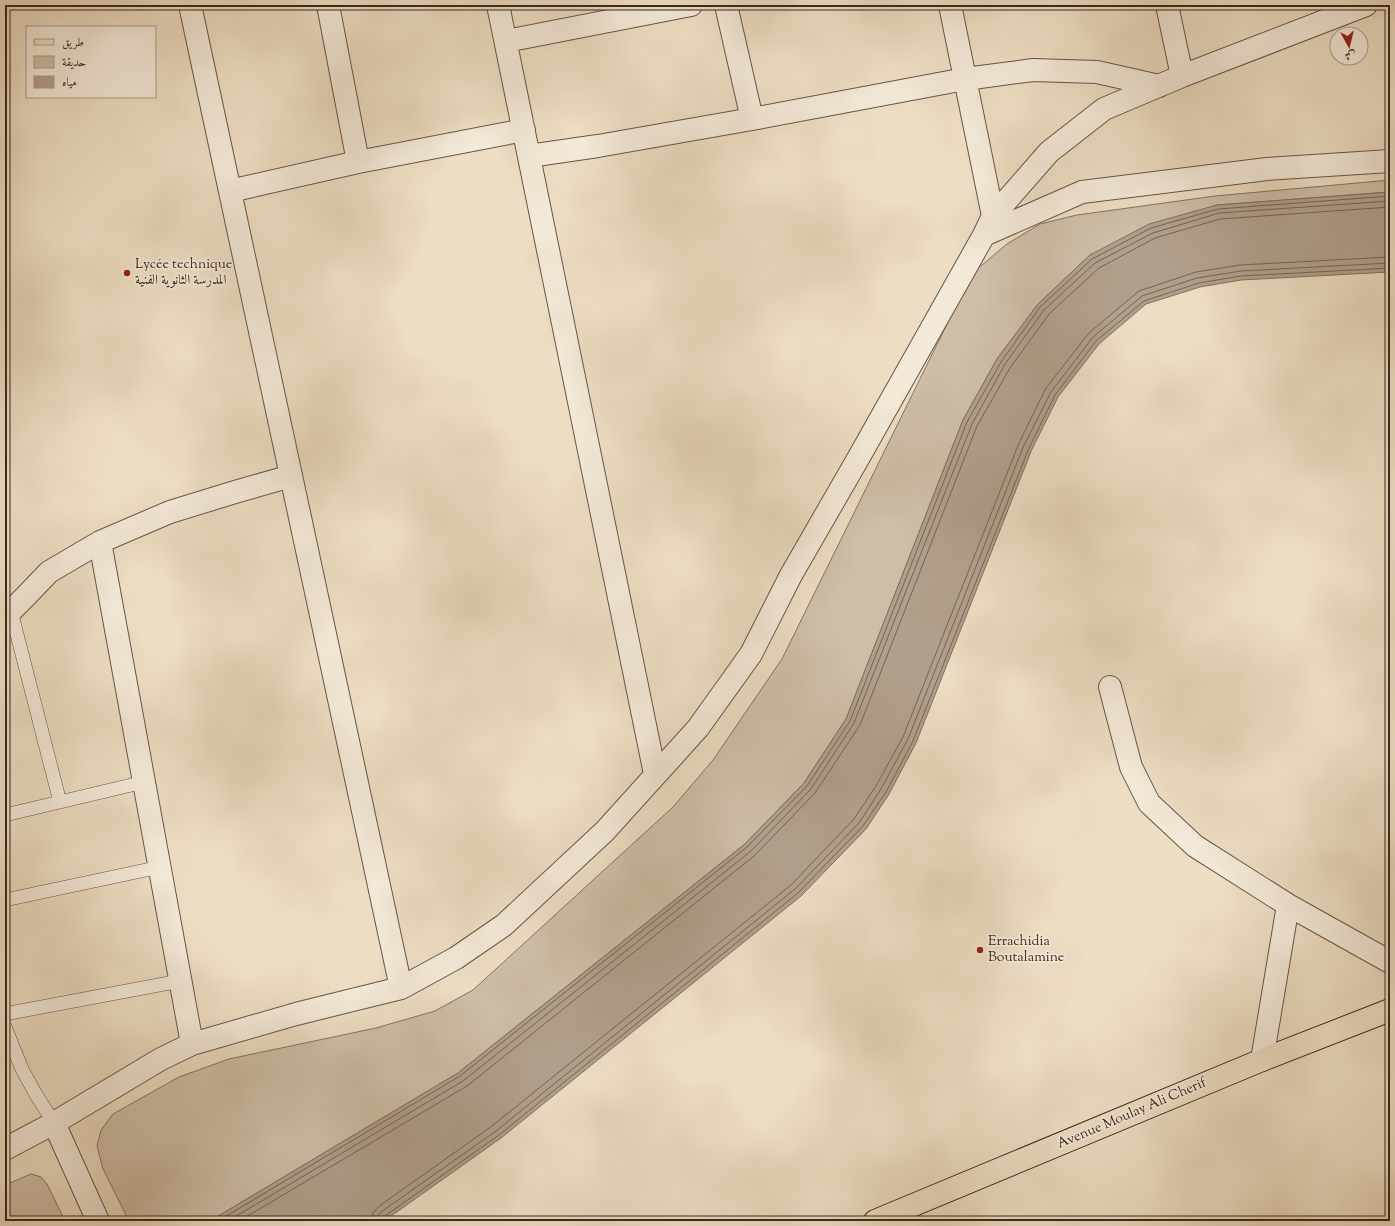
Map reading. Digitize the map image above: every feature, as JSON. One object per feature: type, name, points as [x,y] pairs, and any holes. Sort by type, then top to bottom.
[{"type":"main road","name":"Avenue Moulay Ali Cherif","points":[[875,1221],[1262,1060],[1390,1010]]},
{"type":"street","points":[[190,5],[401,988]]},
{"type":"street","points":[[328,5],[358,162]]},
{"type":"street","points":[[498,5],[655,774]]},
{"type":"street","points":[[506,41],[691,5]]},
{"type":"street","points":[[726,5],[752,119]]},
{"type":"street","points":[[950,5],[965,79],[988,225]]},
{"type":"street","points":[[1167,5],[1182,76]]},
{"type":"street","points":[[5,1149],[54,1123],[162,1059],[192,1044],[296,1014],[401,988],[456,958],[504,925],[605,831],[698,728],[750,654],[791,575],[859,457],[988,225],[1049,152],[1104,109],[1352,8]]},
{"type":"street","points":[[529,156],[752,119],[965,79],[1033,70],[1097,72],[1159,86]]},
{"type":"street","points":[[230,191],[358,162],[524,130]]},
{"type":"street","points":[[988,225],[1082,192],[1267,169],[1390,161]]},
{"type":"street","points":[[8,613],[49,572],[100,542],[170,512],[291,476]]},
{"type":"street","points":[[100,542],[192,1044]]},
{"type":"street","points":[[1110,687],[1131,767],[1149,803],[1195,846],[1288,905],[1390,962]]},
{"type":"street","points":[[1262,1060],[1288,905]]},
{"type":"street","points":[[54,1123],[98,1221]]},
{"type":"lane","points":[[8,613],[60,802]]},
{"type":"lane","points":[[5,815],[144,782]]},
{"type":"lane","points":[[5,900],[160,867]]},
{"type":"lane","points":[[5,1014],[180,981]]},
{"type":"lane","points":[[5,1027],[22,1069],[54,1123]]},
{"type":"green space","points":[[1390,180],[1390,192],[1217,205],[1090,255],[1038,304],[997,359],[963,420],[846,719],[804,783],[745,844],[458,1073],[210,1221],[129,1221],[103,1169],[97,1146],[101,1130],[113,1114],[179,1077],[229,1059],[376,1028],[435,1011],[473,990],[673,807],[713,760],[782,659],[950,318],[976,270],[1007,244],[1040,224],[1077,215],[1215,196]]},
{"type":"green space","points":[[31,1174],[41,1177],[47,1184],[65,1221],[5,1221],[5,1185]]},
{"type":"water","points":[[1390,192],[1390,272],[1241,280],[1200,287],[1146,304],[1099,344],[1058,397],[1032,449],[916,743],[889,794],[866,829],[801,896],[501,1138],[384,1221],[210,1221],[458,1073],[745,844],[804,783],[846,719],[963,420],[997,359],[1038,304],[1090,255],[1149,224],[1217,205]]},
{"type":"place","name":"Lycée technique المدرسة الثانوية الفنية","points":[[127,273]]},
{"type":"place","name":"Errachidia Boutalamine","points":[[980,950]]}]
